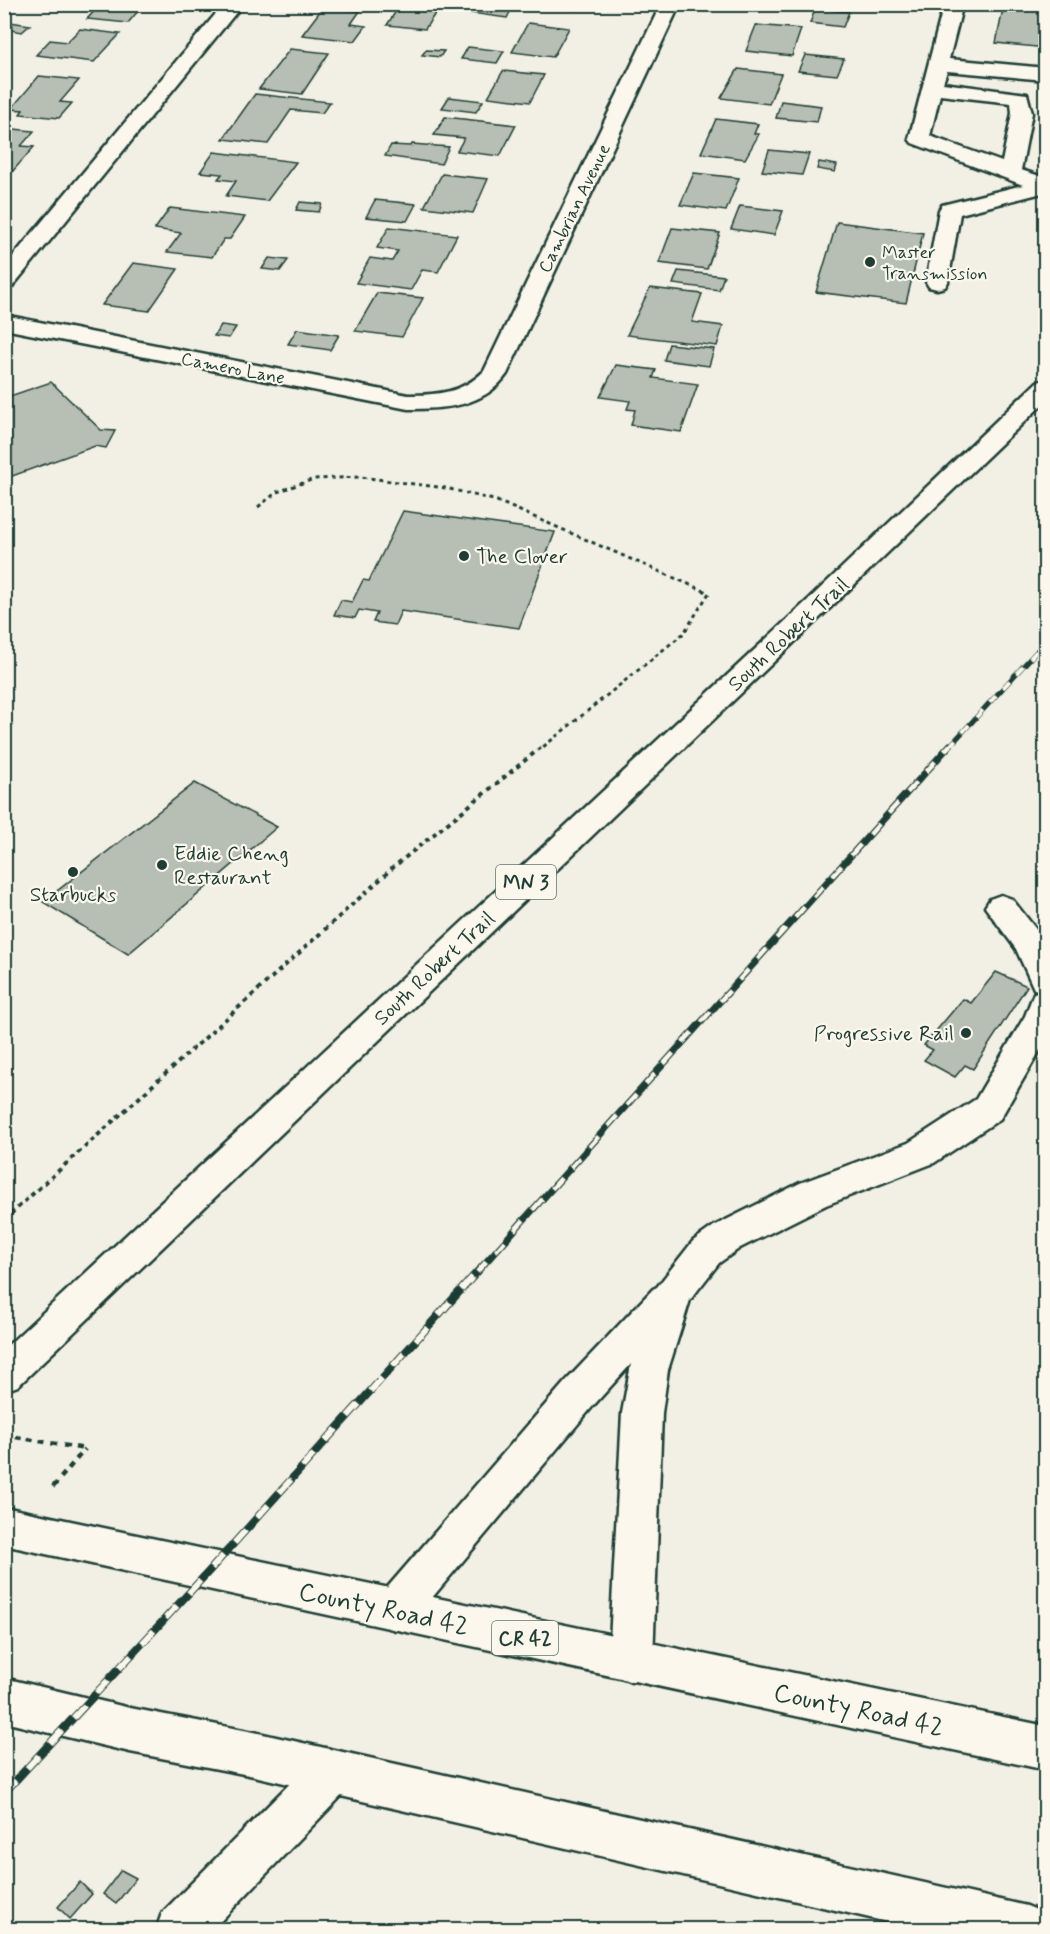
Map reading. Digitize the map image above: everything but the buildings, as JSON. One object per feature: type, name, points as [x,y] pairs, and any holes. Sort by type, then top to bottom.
[{"type":"main road","points":[[4,282],[234,4]]},
{"type":"main road","name":"Cambrian Avenue","points":[[462,398],[483,388],[495,374],[671,4]]},
{"type":"main road","points":[[954,4],[919,139],[1045,186]]},
{"type":"main road","points":[[938,64],[1046,74]]},
{"type":"main road","points":[[932,88],[1020,98],[1022,113],[1010,173]]},
{"type":"main road","points":[[937,282],[950,210],[1045,186]]},
{"type":"main road","name":"Camero Lane","points":[[4,322],[408,402],[435,402],[462,398]]},
{"type":"main road","name":"South Robert Trail","points":[[4,1374],[818,606],[1046,387]]},
{"type":"main road","points":[[1001,907],[1023,932],[1038,956],[1046,980]]},
{"type":"main road","points":[[395,1610],[579,1394],[673,1293],[706,1252],[727,1237],[813,1194],[921,1153],[988,1109],[1041,1018],[1046,1002]]},
{"type":"main road","points":[[631,1661],[642,1413],[649,1370],[673,1293]]},
{"type":"main road","name":"County Road 42","points":[[4,1526],[1046,1748]]},
{"type":"main road","points":[[4,1700],[130,1730],[254,1754],[1027,1929]]},
{"type":"main road","points":[[179,1929],[332,1773]]},
{"type":"path","points":[[4,1220],[396,865],[684,633],[709,593],[497,501],[447,488],[360,477],[314,479],[277,492],[258,507]]},
{"type":"path","points":[[4,1435],[85,1449]]},
{"type":"railway","points":[[949,747],[1046,641]]},
{"type":"railway","points":[[477,1272],[950,745]]},
{"type":"railway","points":[[4,1793],[210,1570],[478,1271]]},
{"type":"place","name":"Master Transmission","points":[[870,262]]},
{"type":"place","name":"The Clover","points":[[464,556]]},
{"type":"place","name":"Eddie Cheng Restaurant","points":[[162,865]]},
{"type":"place","name":"Starbucks","points":[[73,872]]},
{"type":"place","name":"Progressive Rail","points":[[966,1033]]}]
